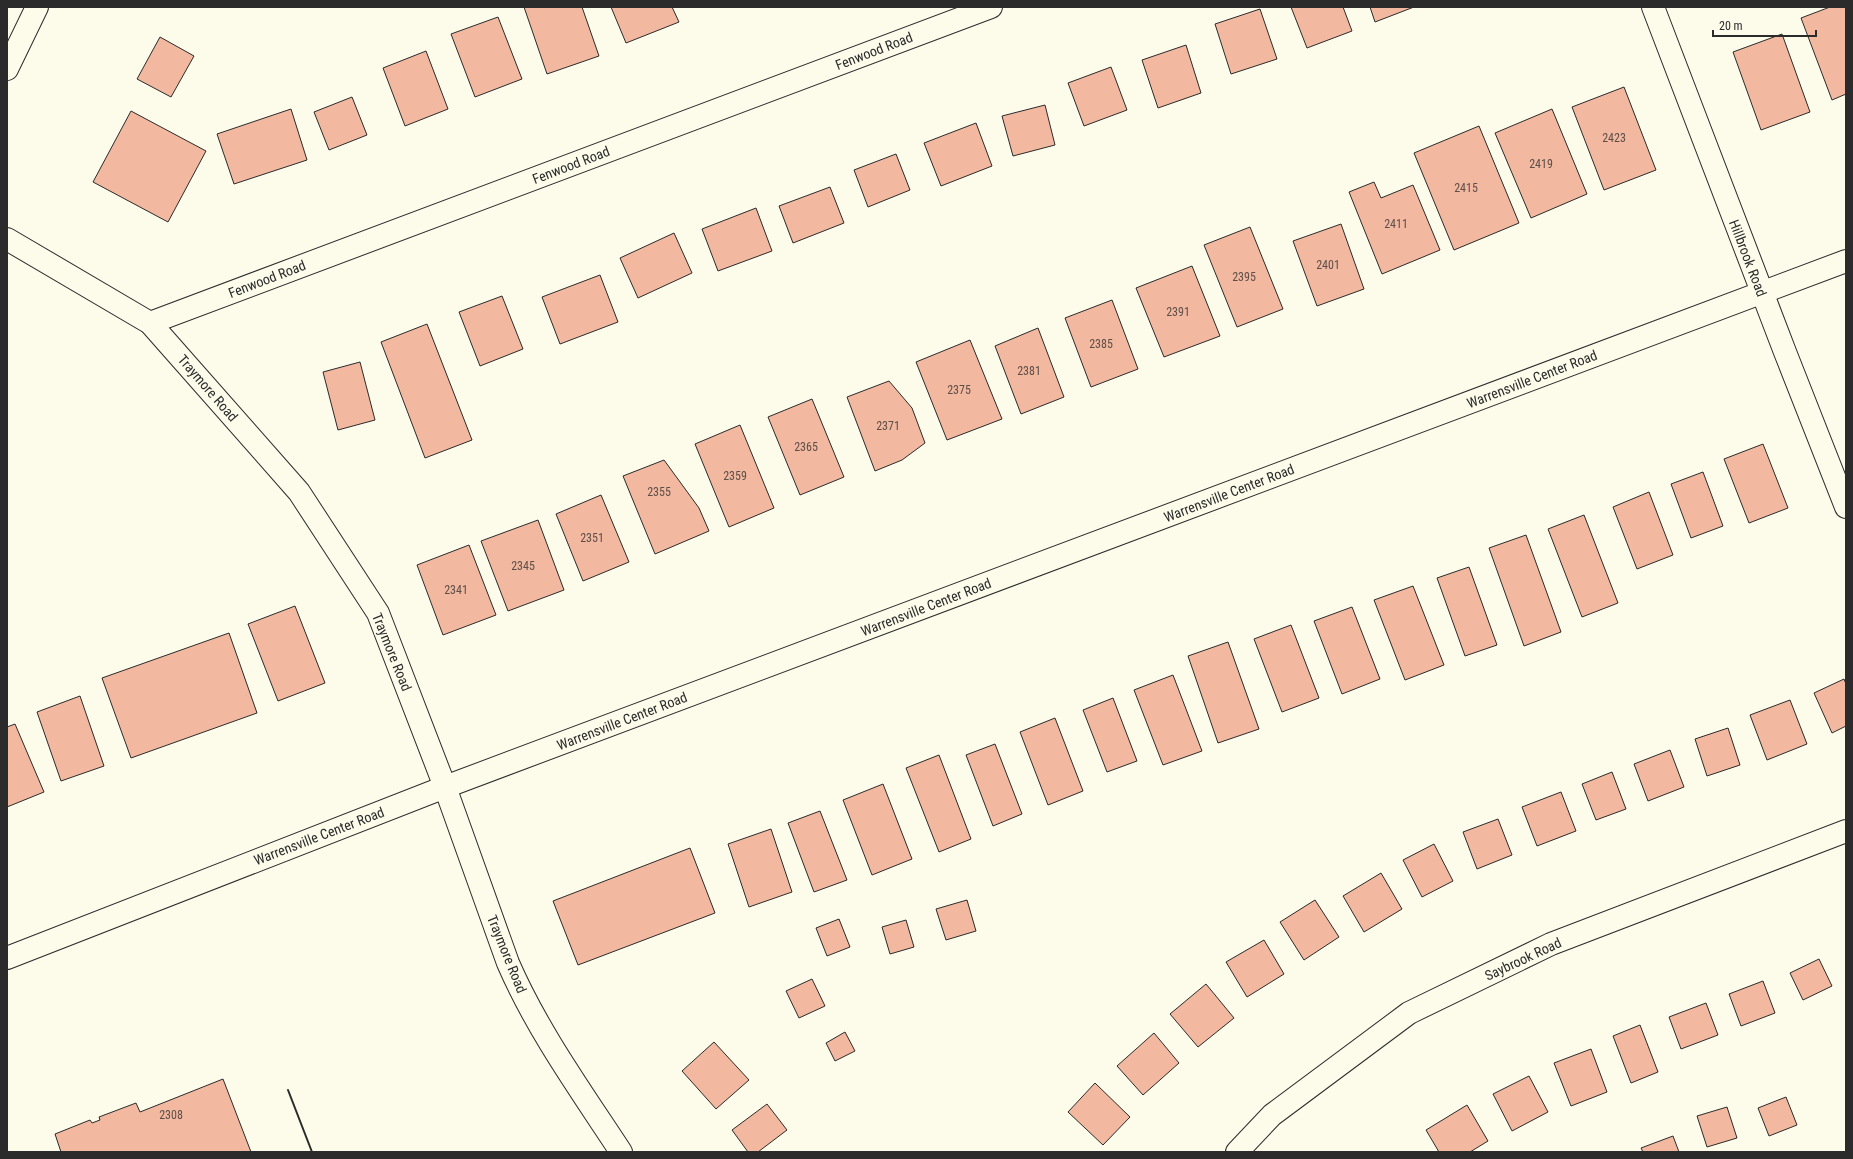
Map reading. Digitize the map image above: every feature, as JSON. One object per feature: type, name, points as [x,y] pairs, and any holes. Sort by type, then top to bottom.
[{"type":"street","points":[[7,69],[37,7]]},
{"type":"street","name":"Fenwood Road","points":[[150,323],[991,7]]},
{"type":"street","name":"Hillbrook Road","points":[[1654,7],[1762,293],[1846,507]]},
{"type":"street","name":"Traymore Road","points":[[7,239],[150,323],[299,492],[378,612],[445,787],[508,963],[520,990],[575,1082],[621,1152]]},
{"type":"street","name":"Warrensville Center Road","points":[[7,958],[445,787],[1846,261]]},
{"type":"street","name":"Saybrook Road","points":[[1238,1152],[1272,1115],[1409,1013],[1551,944],[1846,831]]},
{"type":"building","points":[[524,7],[582,7],[599,56],[547,74]]},
{"type":"building","points":[[611,7],[672,7],[679,22],[626,43]]},
{"type":"building","points":[[1291,7],[1343,7],[1352,31],[1307,48]]},
{"type":"building","points":[[1370,7],[1414,7],[1375,22]]},
{"type":"building","points":[[1830,7],[1846,7],[1846,94],[1832,100],[1801,18]]},
{"type":"building","points":[[1260,9],[1277,59],[1231,74],[1215,24]]},
{"type":"building","points":[[498,17],[522,79],[475,97],[451,34]]},
{"type":"building","points":[[1782,34],[1810,112],[1761,130],[1733,52]]},
{"type":"building","points":[[160,37],[194,56],[171,97],[137,79]]},
{"type":"building","points":[[1186,45],[1201,93],[1158,108],[1142,60]]},
{"type":"building","points":[[426,51],[448,109],[405,126],[383,68]]},
{"type":"building","points":[[1111,67],[1127,110],[1084,126],[1068,83]]},
{"type":"building","points":[[1624,87],[1656,170],[1604,190],[1572,107]]},
{"type":"building","points":[[352,97],[367,135],[329,150],[314,112]]},
{"type":"building","points":[[1045,105],[1055,145],[1013,156],[1002,116]]},
{"type":"building","points":[[291,109],[307,160],[234,184],[217,134]]},
{"type":"building","points":[[1552,109],[1587,194],[1531,218],[1495,133]]},
{"type":"building","points":[[131,111],[206,151],[168,222],[93,182]]},
{"type":"building","points":[[976,123],[992,166],[941,186],[924,143]]},
{"type":"building","points":[[1479,126],[1519,223],[1454,250],[1414,153]]},
{"type":"building","points":[[896,154],[910,190],[868,207],[854,170]]},
{"type":"building","points":[[1374,182],[1381,198],[1413,185],[1440,250],[1382,274],[1349,192]]},
{"type":"building","points":[[830,187],[844,223],[793,243],[779,206]]},
{"type":"building","points":[[756,208],[772,251],[718,271],[702,229]]},
{"type":"building","points":[[1341,224],[1364,289],[1317,306],[1293,241]]},
{"type":"building","points":[[1250,227],[1283,309],[1237,327],[1204,245]]},
{"type":"building","points":[[674,233],[692,273],[638,298],[620,258]]},
{"type":"building","points":[[1192,266],[1220,336],[1164,357],[1136,288]]},
{"type":"building","points":[[600,275],[618,322],[560,344],[542,297]]},
{"type":"building","points":[[502,296],[523,349],[480,366],[459,312]]},
{"type":"building","points":[[1112,300],[1138,369],[1091,387],[1065,318]]},
{"type":"building","points":[[427,324],[472,440],[425,458],[381,342]]},
{"type":"building","points":[[1038,328],[1064,397],[1021,414],[995,346]]},
{"type":"building","points":[[970,340],[1002,419],[947,440],[916,362]]},
{"type":"building","points":[[360,362],[375,420],[338,430],[323,372]]},
{"type":"building","points":[[889,381],[912,408],[925,443],[902,460],[875,471],[847,397]]},
{"type":"building","points":[[812,399],[844,477],[800,495],[768,417]]},
{"type":"building","points":[[740,425],[774,508],[729,527],[695,444]]},
{"type":"building","points":[[1763,444],[1788,508],[1749,523],[1724,459]]},
{"type":"building","points":[[664,460],[699,508],[709,531],[655,554],[623,476]]},
{"type":"building","points":[[1703,472],[1723,526],[1691,538],[1671,484]]},
{"type":"building","points":[[1649,492],[1673,555],[1637,569],[1613,507]]},
{"type":"building","points":[[601,495],[629,562],[583,581],[556,514]]},
{"type":"building","points":[[1584,515],[1618,603],[1582,617],[1548,529]]},
{"type":"building","points":[[538,520],[564,590],[508,611],[481,541]]},
{"type":"building","points":[[1526,535],[1561,632],[1524,646],[1489,548]]},
{"type":"building","points":[[469,545],[496,615],[443,635],[417,565]]},
{"type":"building","points":[[1469,567],[1497,645],[1465,656],[1437,578]]},
{"type":"building","points":[[1413,586],[1444,665],[1405,680],[1374,600]]},
{"type":"building","points":[[295,606],[325,683],[278,701],[248,624]]},
{"type":"building","points":[[1352,607],[1380,679],[1342,694],[1314,621]]},
{"type":"building","points":[[1291,625],[1319,698],[1282,712],[1254,639]]},
{"type":"building","points":[[229,633],[257,713],[131,758],[102,678]]},
{"type":"building","points":[[1228,642],[1259,729],[1218,743],[1188,656]]},
{"type":"building","points":[[1173,675],[1202,751],[1163,765],[1134,690]]},
{"type":"building","points":[[1844,679],[1846,684],[1846,726],[1832,733],[1814,693]]},
{"type":"building","points":[[80,696],[104,766],[61,781],[37,712]]},
{"type":"building","points":[[1113,698],[1137,761],[1107,772],[1083,710]]},
{"type":"building","points":[[1790,700],[1807,744],[1767,760],[1750,715]]},
{"type":"building","points":[[1055,718],[1083,791],[1048,805],[1020,732]]},
{"type":"building","points":[[15,724],[44,792],[7,807],[7,727]]},
{"type":"building","points":[[1728,728],[1740,765],[1707,776],[1695,739]]},
{"type":"building","points":[[995,744],[1022,814],[993,826],[966,755]]},
{"type":"building","points":[[1670,750],[1684,787],[1648,801],[1634,764]]},
{"type":"building","points":[[939,755],[971,839],[939,852],[906,768]]},
{"type":"building","points":[[1612,772],[1626,809],[1596,820],[1582,784]]},
{"type":"building","points":[[883,784],[912,859],[872,875],[843,800]]},
{"type":"building","points":[[1561,792],[1576,831],[1537,846],[1522,807]]},
{"type":"building","points":[[820,811],[847,880],[814,892],[788,823]]},
{"type":"building","points":[[1498,819],[1512,855],[1477,869],[1463,832]]},
{"type":"building","points":[[771,829],[792,892],[749,907],[728,844]]},
{"type":"building","points":[[1434,844],[1453,881],[1422,897],[1403,860]]},
{"type":"building","points":[[690,848],[715,913],[578,965],[553,901]]},
{"type":"building","points":[[1381,873],[1402,909],[1364,932],[1343,896]]},
{"type":"building","points":[[967,900],[976,931],[946,940],[936,909]]},
{"type":"building","points":[[1315,900],[1339,937],[1304,960],[1280,922]]},
{"type":"building","points":[[839,919],[850,947],[827,956],[816,928]]},
{"type":"building","points":[[906,920],[914,947],[890,954],[882,927]]},
{"type":"building","points":[[1264,940],[1284,974],[1247,997],[1226,962]]},
{"type":"building","points":[[1819,959],[1832,986],[1803,1000],[1790,973]]},
{"type":"building","points":[[812,979],[825,1006],[799,1018],[786,991]]},
{"type":"building","points":[[1763,981],[1775,1013],[1741,1026],[1729,994]]},
{"type":"building","points":[[1206,984],[1234,1018],[1198,1047],[1170,1014]]},
{"type":"building","points":[[1706,1003],[1718,1035],[1681,1049],[1669,1017]]},
{"type":"building","points":[[1640,1025],[1658,1072],[1631,1083],[1613,1036]]},
{"type":"building","points":[[845,1032],[855,1051],[835,1061],[826,1043]]},
{"type":"building","points":[[1154,1033],[1179,1063],[1143,1095],[1117,1066]]},
{"type":"building","points":[[714,1042],[749,1080],[716,1109],[682,1071]]},
{"type":"building","points":[[1591,1049],[1607,1092],[1571,1106],[1554,1063]]},
{"type":"building","points":[[1529,1076],[1548,1112],[1512,1131],[1493,1094]]},
{"type":"building","points":[[223,1079],[251,1152],[61,1152],[55,1134],[90,1120],[92,1123],[100,1120],[99,1117],[136,1103],[140,1112]]},
{"type":"building","points":[[1095,1083],[1130,1117],[1103,1145],[1068,1112]]},
{"type":"building","points":[[1786,1097],[1797,1125],[1769,1136],[1758,1108]]},
{"type":"building","points":[[767,1104],[787,1130],[758,1152],[748,1152],[732,1130]]},
{"type":"building","points":[[1467,1105],[1488,1141],[1470,1152],[1439,1152],[1426,1130]]},
{"type":"building","points":[[1727,1107],[1737,1138],[1707,1147],[1697,1116]]},
{"type":"building","points":[[1673,1136],[1679,1152],[1643,1152],[1641,1148]]},
{"type":"wall","points":[[288,1090],[312,1152]]}]
